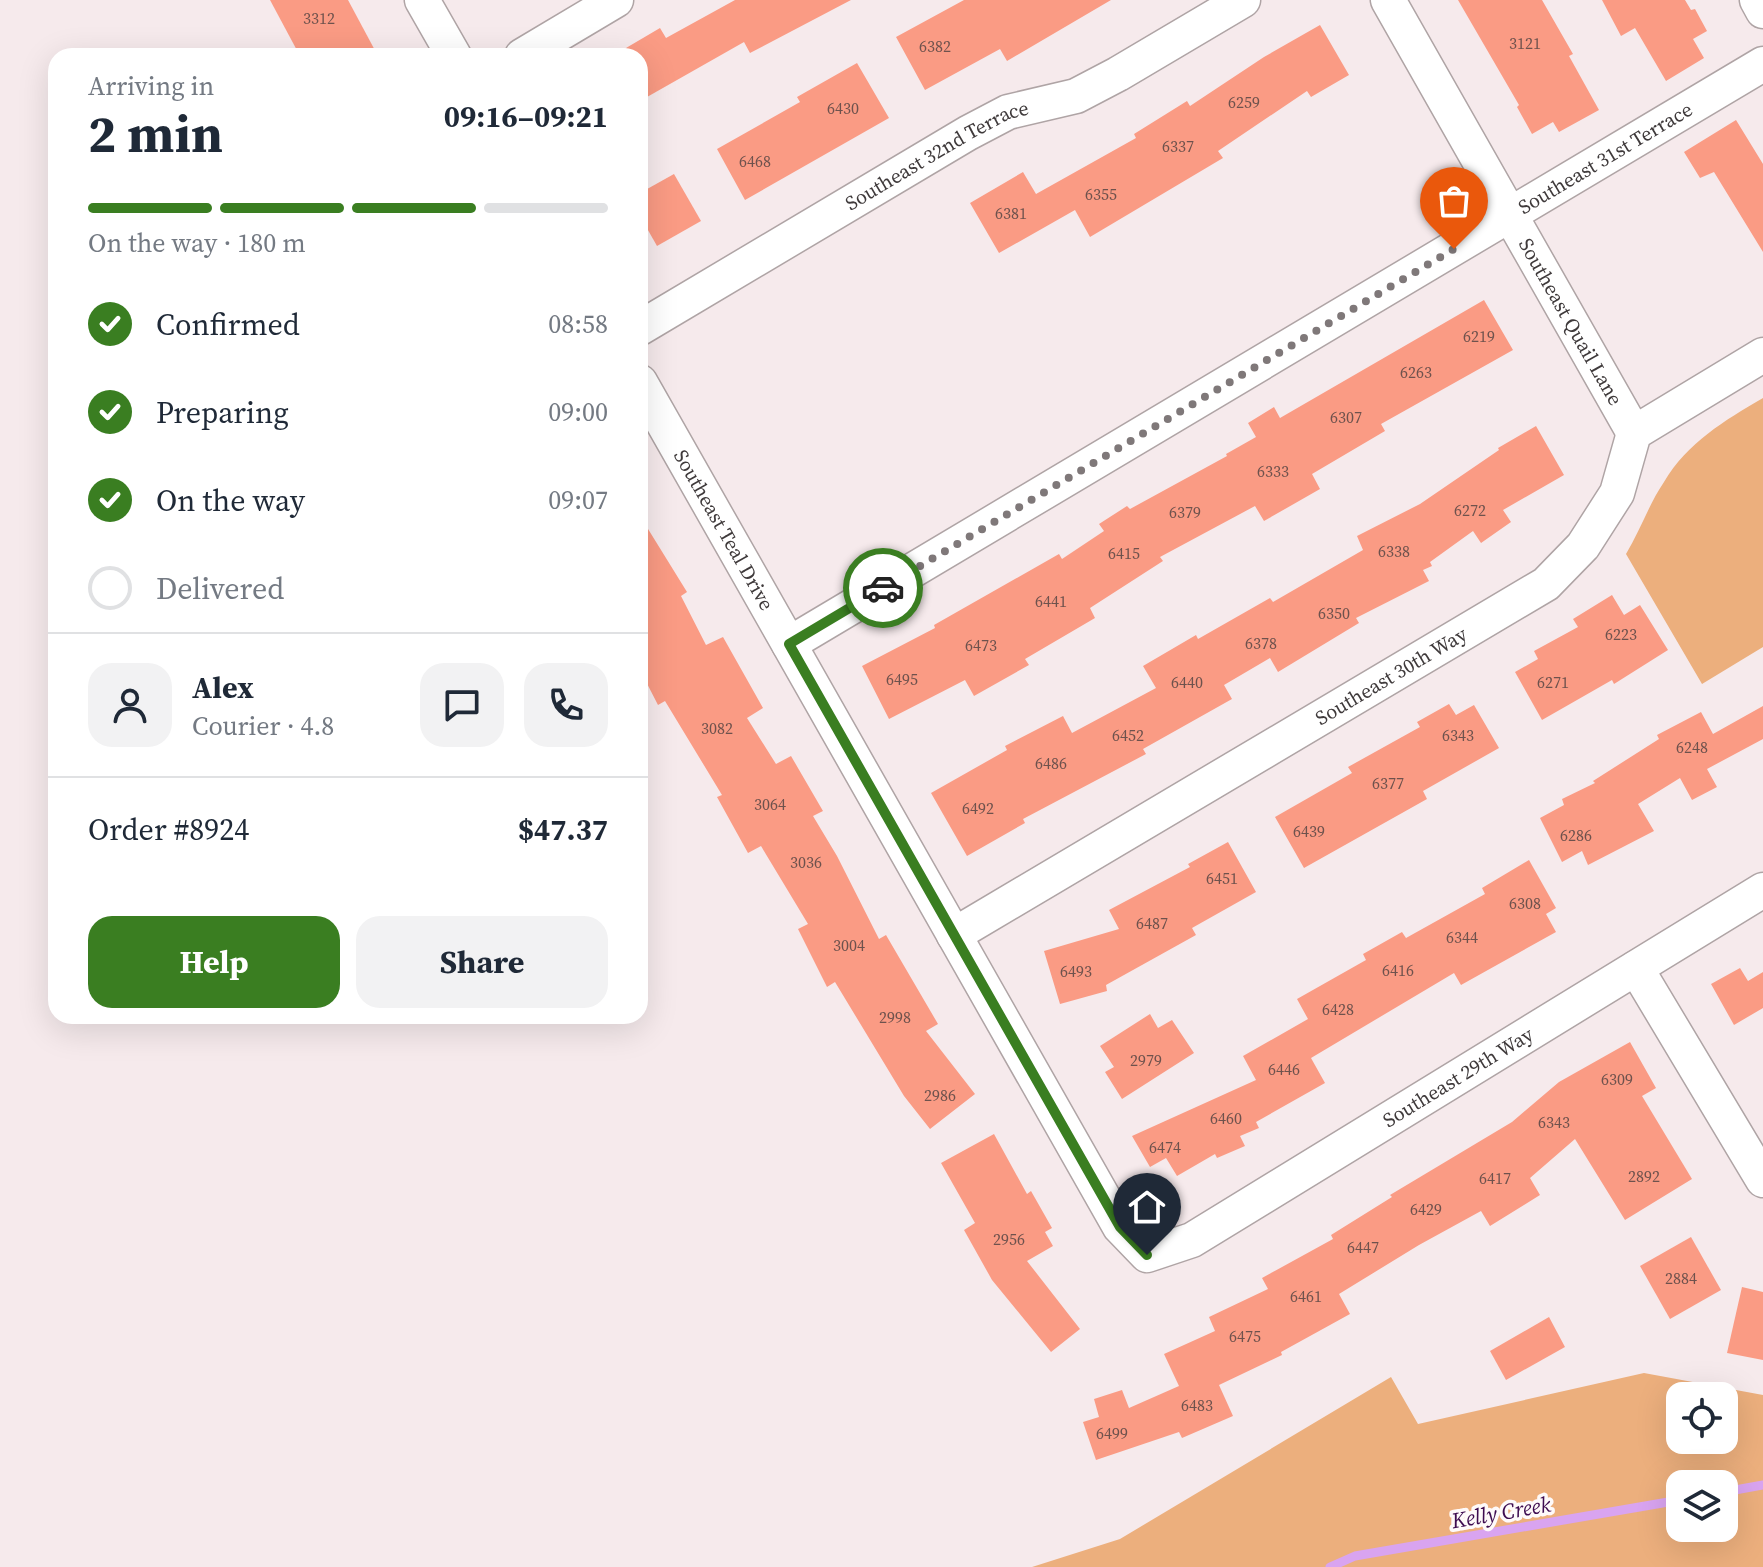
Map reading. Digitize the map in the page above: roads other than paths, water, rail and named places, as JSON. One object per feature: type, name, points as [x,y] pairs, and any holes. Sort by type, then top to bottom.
[{"type":"street","points":[[422,0],[449,48]]},
{"type":"street","points":[[535,48],[616,0]]},
{"type":"street","name":"Southeast 32nd Terrace","points":[[648,323],[968,133],[1008,112],[1076,96],[1243,0]]},
{"type":"street","name":"Southeast Quail Lane","points":[[1388,0],[1634,433]]},
{"type":"street","points":[[1757,0],[1763,11]]},
{"type":"street","name":"Southeast 31st Terrace","points":[[789,644],[1763,64]]},
{"type":"street","points":[[1634,433],[1763,355]]},
{"type":"street","name":"Southeast Teal Drive","points":[[648,396],[1120,1227],[1147,1255]]},
{"type":"street","name":"Southeast 30th Way","points":[[954,935],[1546,584],[1583,546],[1617,493],[1634,433]]},
{"type":"street","name":"Southeast 29th Way","points":[[1147,1255],[1192,1240],[1763,890]]},
{"type":"street","points":[[1636,968],[1763,1180]]},
{"type":"waterway","name":"Kelly Creek","points":[[1738,1489],[1763,1485]]},
{"type":"waterway","name":"Kelly Creek","points":[[1330,1567],[1355,1556],[1666,1502]]}]
